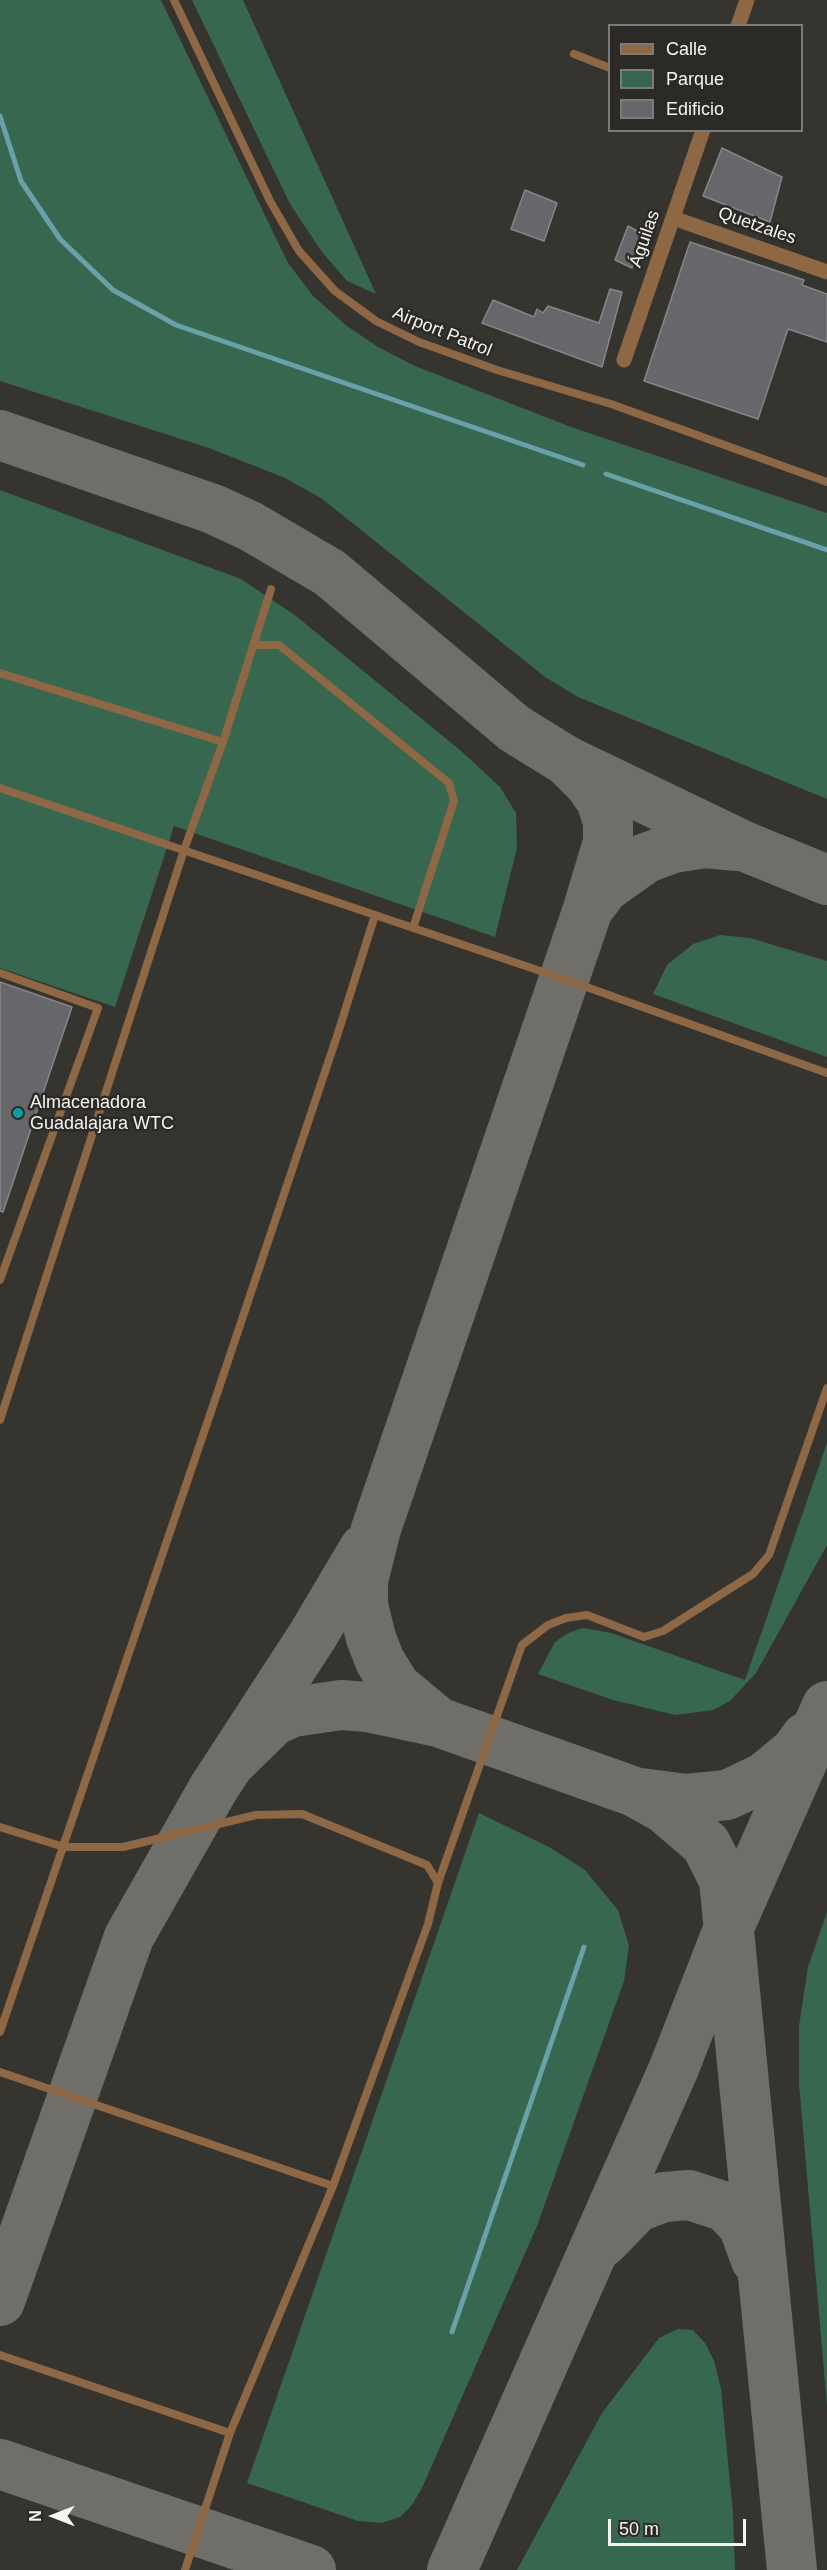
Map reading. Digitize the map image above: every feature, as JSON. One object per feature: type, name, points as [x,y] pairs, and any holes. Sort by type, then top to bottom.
[{"type":"street","points":[[739,24],[747,0]]},
{"type":"street","name":"Águilas","points":[[624,360],[702,132]]},
{"type":"street","name":"Quetzales","points":[[673,218],[827,272]]},
{"type":"lane","name":"Airport Patrol","points":[[174,0],[270,201],[299,251],[335,291],[351,303],[376,321],[419,342],[497,370],[611,405],[827,482]]},
{"type":"lane","points":[[574,54],[608,68]]},
{"type":"lane","points":[[0,1420],[184,850],[223,742],[271,589]]},
{"type":"lane","points":[[254,645],[279,645],[449,783],[454,801],[413,928]]},
{"type":"lane","points":[[0,674],[223,742]]},
{"type":"lane","points":[[0,788],[413,928],[827,1073]]},
{"type":"lane","points":[[0,2032],[338,1033],[375,915]]},
{"type":"lane","points":[[0,973],[98,1008],[0,1280]]},
{"type":"lane","points":[[185,2570],[230,2433],[333,2187],[428,1924],[438,1883],[522,1645],[548,1625],[566,1618],[587,1615],[644,1637],[663,1631],[753,1574],[769,1555],[827,1388]]},
{"type":"lane","points":[[0,1827],[64,1847],[123,1847],[256,1815],[302,1814],[427,1865],[438,1883]]},
{"type":"lane","points":[[0,2072],[333,2187]]},
{"type":"lane","points":[[0,2355],[230,2433]]},
{"type":"green space","points":[[0,0],[161,0],[288,263],[313,296],[347,326],[378,347],[415,366],[571,427],[827,513],[827,799],[578,697],[545,677],[321,498],[285,478],[209,448],[0,381]]},
{"type":"green space","points":[[192,0],[243,0],[376,294],[347,281],[322,252],[290,204]]},
{"type":"green space","points":[[0,490],[241,579],[296,616],[460,750],[500,787],[516,813],[517,848],[495,937],[174,826],[115,1007],[0,968]]},
{"type":"green space","points":[[720,935],[750,938],[827,961],[827,1057],[653,994],[667,965],[693,944]]},
{"type":"green space","points":[[827,1443],[827,1545],[756,1673],[730,1701],[713,1710],[675,1715],[613,1700],[538,1674],[555,1642],[568,1633],[583,1628],[611,1633],[745,1680]]},
{"type":"green space","points":[[479,1813],[549,1847],[585,1870],[618,1910],[629,1946],[624,1981],[537,2226],[422,2488],[412,2505],[400,2517],[382,2523],[358,2521],[247,2483]]},
{"type":"green space","points":[[827,1912],[827,2406],[799,2084],[799,2026],[808,1967]]},
{"type":"green space","points":[[678,2329],[693,2330],[705,2343],[714,2361],[721,2389],[733,2514],[735,2570],[517,2570],[602,2413],[659,2338]]},
{"type":"building","points":[[722,148],[782,177],[770,222],[703,196]]},
{"type":"building","points":[[525,190],[557,203],[544,241],[511,229]]},
{"type":"building","points":[[628,226],[643,234],[632,268],[615,260]]},
{"type":"building","points":[[690,242],[804,280],[802,285],[827,294],[827,342],[788,329],[758,419],[644,381]]},
{"type":"building","points":[[610,289],[622,292],[602,367],[482,323],[493,300],[534,317],[537,309],[543,313],[548,306],[599,323]]},
{"type":"building","name":"Almacenadora Guadalajara WTC","points":[[0,982],[72,1007],[3,1212],[0,1211]]},
{"type":"waterway","points":[[0,116],[21,181],[60,239],[113,290],[176,325],[583,465]]},
{"type":"waterway","points":[[606,474],[827,550]]},
{"type":"waterway","points":[[452,2332],[584,1947]]},
{"type":"taxiway","points":[[0,435],[213,509],[250,526],[330,573],[515,729],[567,761],[746,847],[827,880]]},
{"type":"taxiway","points":[[569,763],[589,783],[601,800],[608,822],[608,842],[588,909],[604,888],[646,858],[673,848],[705,843],[737,846]]},
{"type":"taxiway","points":[[438,1722],[396,1687],[380,1661],[371,1638],[363,1605],[363,1581],[376,1529],[588,909]]},
{"type":"taxiway","points":[[0,2301],[129,1937],[213,1789],[313,1635],[364,1549]]},
{"type":"taxiway","points":[[231,1762],[273,1721],[293,1712],[341,1705],[368,1707],[438,1722],[635,1792],[664,1808],[706,1844],[724,1880],[792,2570]]},
{"type":"taxiway","points":[[452,2570],[674,2068],[729,1927],[827,1706]]},
{"type":"taxiway","points":[[641,1793],[686,1799],[727,1795],[765,1777],[795,1752],[806,1737]]},
{"type":"taxiway","points":[[603,2242],[637,2207],[664,2197],[689,2195],[726,2207],[743,2225],[756,2260]]},
{"type":"taxiway","points":[[0,2464],[311,2570]]},
{"type":"place","name":"Almacenadora Guadalajara WTC","points":[[18,1113]]}]
